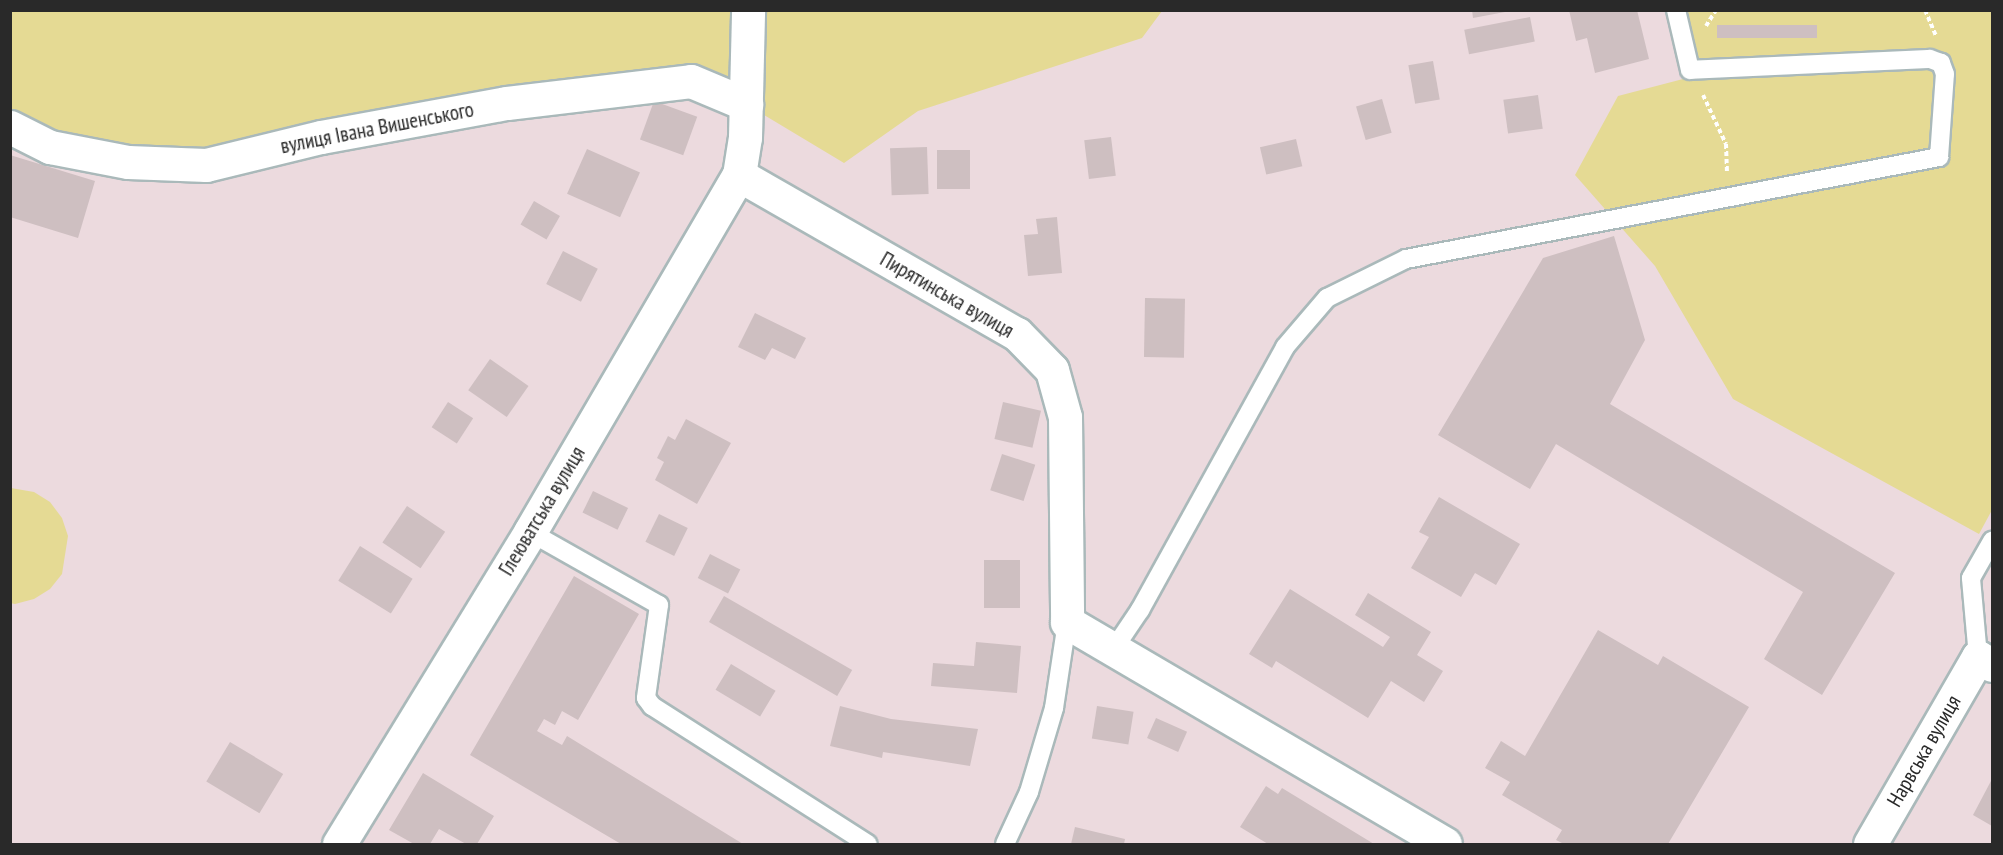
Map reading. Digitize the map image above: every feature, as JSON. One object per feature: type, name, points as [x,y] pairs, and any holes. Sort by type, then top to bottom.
[{"type":"street","points":[[739,175],[746,104],[748,10]]},
{"type":"street","name":"вулиця Івана Вишенського","points":[[10,127],[50,147],[128,162],[206,165],[321,137],[507,103],[692,81],[746,104]]},
{"type":"street","name":"Глеюватська вулиця","points":[[339,844],[530,532],[739,175]]},
{"type":"street","name":"Пирятинська вулиця","points":[[739,175],[1017,334],[1052,370],[1065,417],[1067,622]]},
{"type":"street","points":[[1067,622],[1115,647],[1444,844]]},
{"type":"street","name":"Нарвська вулиця","points":[[1870,844],[1985,661]]},
{"type":"lane","points":[[1115,647],[1140,610],[1285,347],[1327,298],[1407,259],[1939,157],[1945,74],[1941,63],[1930,59],[1690,70],[1676,10]]},
{"type":"lane","points":[[530,532],[659,605],[646,698],[652,705],[868,844]]},
{"type":"lane","points":[[1985,661],[1971,578],[1992,541]]},
{"type":"lane","points":[[1005,844],[1029,792],[1054,708],[1067,622]]},
{"type":"path","points":[[1697,70],[1703,96],[1726,144],[1728,166],[1723,199]]},
{"type":"shaded area","points":[[10,11],[1162,11],[1142,38],[918,111],[844,163],[746,104],[691,81],[206,165],[11,127]]},
{"type":"shaded area","points":[[1665,11],[1992,11],[1992,510],[1979,534],[1733,399],[1655,266],[1575,175],[1618,96],[1683,79]]},
{"type":"shaded area","points":[[11,488],[34,492],[50,502],[62,518],[68,536],[62,574],[50,589],[34,599],[15,604],[10,603]]},
{"type":"building","points":[[1472,10],[1505,10],[1505,12],[1473,18]]},
{"type":"building","points":[[1569,10],[1637,10],[1649,59],[1595,73],[1587,38],[1576,41]]},
{"type":"building","points":[[1530,17],[1535,42],[1469,54],[1464,30]]},
{"type":"building","points":[[1717,25],[1817,25],[1817,38],[1717,38]]},
{"type":"building","points":[[1433,61],[1440,99],[1415,104],[1408,65]]},
{"type":"building","points":[[1538,95],[1543,129],[1508,134],[1503,100]]},
{"type":"building","points":[[1382,99],[1392,133],[1366,140],[1356,106]]},
{"type":"building","points":[[654,101],[697,117],[683,155],[640,140]]},
{"type":"building","points":[[1111,137],[1116,176],[1089,179],[1084,140]]},
{"type":"building","points":[[1296,139],[1302,166],[1266,175],[1260,147]]},
{"type":"building","points":[[927,147],[929,194],[892,195],[890,148]]},
{"type":"building","points":[[587,149],[640,173],[620,217],[567,194]]},
{"type":"building","points":[[937,150],[970,150],[970,189],[937,189]]},
{"type":"building","points":[[10,155],[95,181],[78,238],[10,217]]},
{"type":"building","points":[[534,201],[560,216],[546,239],[520,224]]},
{"type":"building","points":[[1057,217],[1062,273],[1028,276],[1024,235],[1038,234],[1036,219]]},
{"type":"building","points":[[1614,236],[1645,340],[1610,404],[1895,573],[1822,695],[1764,659],[1803,592],[1556,444],[1530,489],[1438,435],[1543,258]]},
{"type":"building","points":[[563,251],[598,269],[581,302],[546,284]]},
{"type":"building","points":[[1145,298],[1185,299],[1184,358],[1144,357]]},
{"type":"building","points":[[755,313],[806,338],[795,359],[772,348],[765,360],[738,347]]},
{"type":"building","points":[[490,359],[529,386],[507,417],[468,390]]},
{"type":"building","points":[[448,402],[473,418],[457,443],[432,427]]},
{"type":"building","points":[[1003,402],[1041,411],[1032,448],[994,439]]},
{"type":"building","points":[[686,419],[731,443],[697,504],[655,480],[664,462],[657,458],[668,436],[675,440]]},
{"type":"building","points":[[1002,454],[1035,465],[1024,501],[990,490]]},
{"type":"building","points":[[593,491],[628,508],[618,530],[582,513]]},
{"type":"building","points":[[1439,497],[1520,544],[1496,585],[1475,573],[1461,597],[1411,568],[1429,537],[1419,532]]},
{"type":"building","points":[[407,506],[445,532],[421,568],[382,542]]},
{"type":"building","points":[[659,514],[688,528],[674,556],[645,542]]},
{"type":"building","points":[[360,546],[413,579],[391,614],[338,581]]},
{"type":"building","points":[[710,554],[740,569],[728,593],[698,578]]},
{"type":"building","points":[[984,560],[1020,560],[1020,608],[984,608]]},
{"type":"building","points":[[574,576],[639,614],[578,720],[562,711],[555,725],[544,719],[537,731],[562,745],[567,736],[743,844],[621,844],[470,755]]},
{"type":"building","points":[[1290,589],[1383,647],[1390,637],[1355,615],[1368,593],[1431,632],[1417,655],[1443,671],[1424,702],[1391,681],[1368,718],[1276,661],[1272,668],[1249,654]]},
{"type":"building","points":[[724,596],[852,670],[837,696],[709,622]]},
{"type":"building","points":[[1598,630],[1658,665],[1663,656],[1749,707],[1668,844],[1564,844],[1556,840],[1562,830],[1502,795],[1510,782],[1485,768],[1501,741],[1525,756]]},
{"type":"building","points":[[976,642],[1021,646],[1017,693],[931,686],[933,663],[974,666]]},
{"type":"building","points":[[731,664],[776,691],[760,716],[716,690]]},
{"type":"building","points":[[840,706],[891,719],[978,729],[970,766],[883,752],[882,758],[830,746]]},
{"type":"building","points":[[1097,706],[1134,712],[1128,744],[1092,739]]},
{"type":"building","points":[[1156,718],[1187,732],[1178,752],[1147,738]]},
{"type":"building","points":[[230,742],[283,774],[259,813],[206,781]]},
{"type":"building","points":[[423,773],[494,816],[477,844],[466,844],[439,829],[430,844],[414,844],[389,830]]},
{"type":"building","points":[[1992,779],[1992,826],[1973,815]]},
{"type":"building","points":[[1266,786],[1278,794],[1282,788],[1374,844],[1268,844],[1240,827]]},
{"type":"building","points":[[1075,827],[1125,839],[1124,844],[1071,844]]}]
